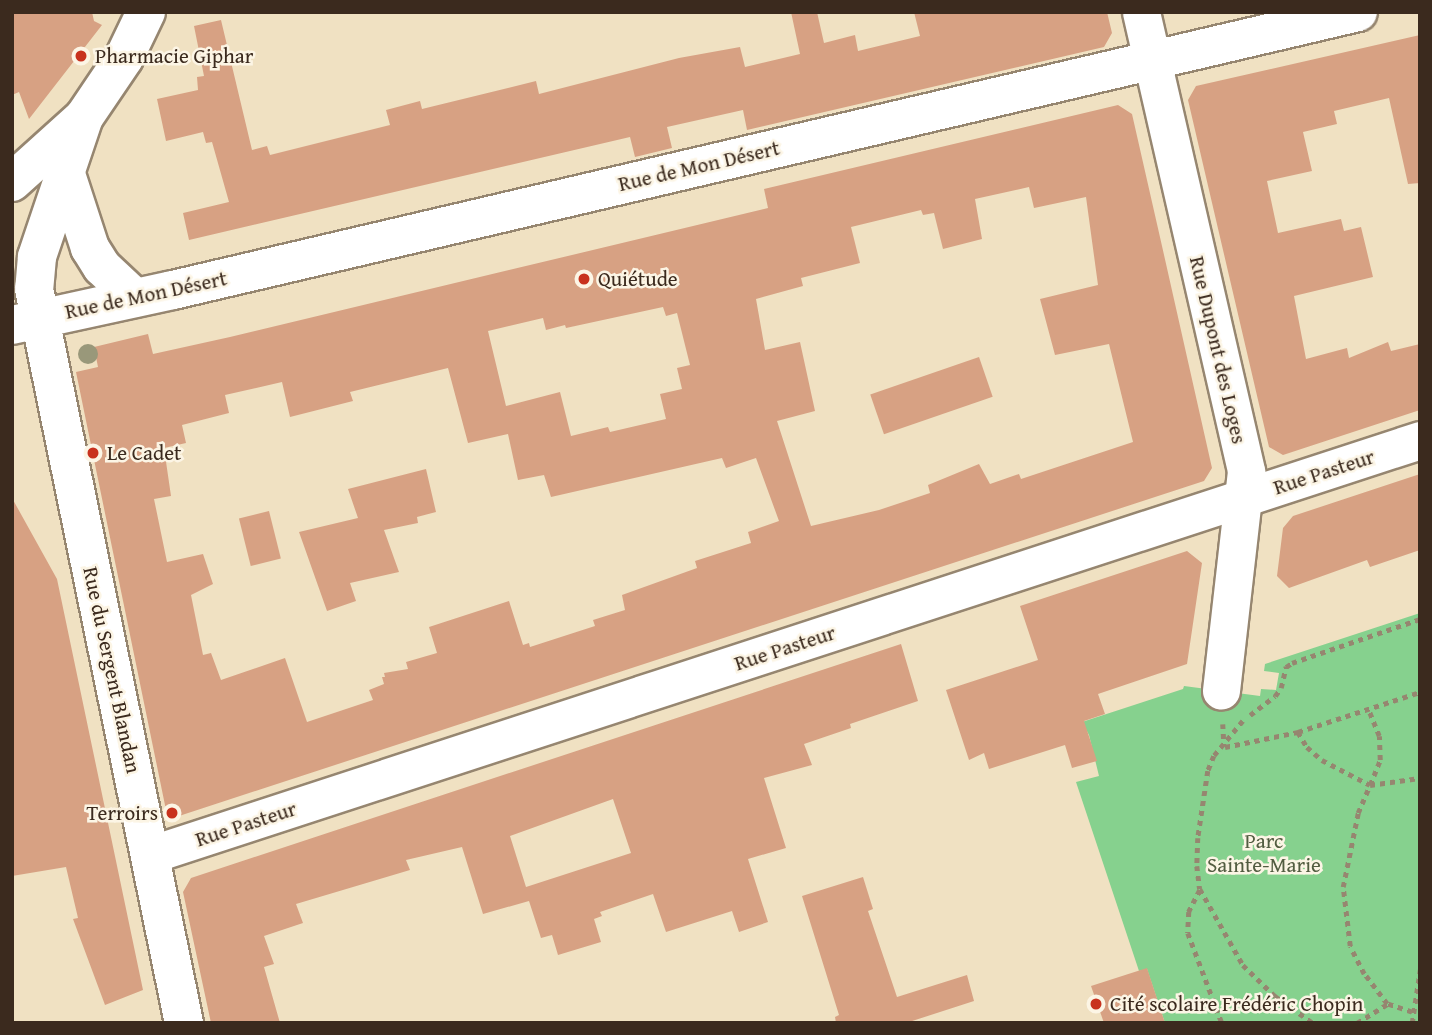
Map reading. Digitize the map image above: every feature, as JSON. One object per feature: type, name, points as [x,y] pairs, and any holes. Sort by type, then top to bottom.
[{"type":"main road","points":[[12,182],[84,117],[124,58],[146,12]]},
{"type":"main road","name":"Rue de Mon Désert","points":[[26,321],[135,298],[1358,12]]},
{"type":"main road","name":"Rue du Sergent Blandan","points":[[84,117],[37,257],[34,289],[26,321],[149,855],[184,1023]]},
{"type":"main road","points":[[65,171],[90,248],[102,267],[135,298]]},
{"type":"street","name":"Rue Dupont des Loges","points":[[1141,12],[1246,471],[1221,691]]},
{"type":"street","name":"Rue Pasteur","points":[[149,855],[1420,440]]},
{"type":"path","points":[[1313,1023],[1275,996],[1243,965],[1200,889],[1198,838],[1208,771],[1214,756],[1246,717],[1275,696],[1281,688],[1286,667],[1334,647],[1420,619]]},
{"type":"path","points":[[1224,747],[1297,732],[1420,692]]},
{"type":"path","points":[[1368,709],[1379,736],[1380,760],[1358,813],[1348,852],[1343,887],[1345,917],[1350,946],[1364,974],[1387,1004],[1412,1012]]},
{"type":"path","points":[[1297,732],[1307,747],[1322,760],[1370,785],[1420,778]]},
{"type":"path","points":[[1200,889],[1189,912],[1188,933],[1222,1023]]},
{"type":"path","points":[[1412,1023],[1420,970]]},
{"type":"path","points":[[1357,1023],[1387,1004]]},
{"type":"green space","name":"Parc Sainte-Marie","points":[[1420,613],[1420,1023],[1165,1023],[1147,969],[1139,971],[1076,782],[1099,776],[1089,735],[1082,722],[1183,689],[1184,686],[1260,696],[1261,689],[1276,690],[1279,673],[1264,671],[1265,664]]},
{"type":"building","points":[[12,12],[92,12],[94,21],[102,25],[29,119],[19,92],[12,95]]},
{"type":"building","points":[[791,12],[817,12],[824,43],[855,35],[858,51],[920,36],[914,12],[1107,12],[1112,33],[1104,47],[747,130],[743,110],[667,127],[672,148],[635,157],[630,137],[189,240],[183,213],[229,202],[212,142],[206,143],[203,132],[166,141],[157,99],[198,90],[197,77],[204,76],[194,26],[221,20],[252,150],[267,146],[270,155],[390,125],[386,110],[420,101],[422,109],[536,81],[539,94],[679,58],[740,47],[745,67],[800,54]]},
{"type":"building","points":[[1420,35],[1420,183],[1408,184],[1389,98],[1334,111],[1337,124],[1303,132],[1312,171],[1267,181],[1278,233],[1341,219],[1344,231],[1361,227],[1373,277],[1294,296],[1306,359],[1347,348],[1349,358],[1388,342],[1391,351],[1420,344],[1420,410],[1283,455],[1269,447],[1188,100],[1196,86]]},
{"type":"building","points":[[1118,105],[1132,114],[1212,468],[1204,481],[179,816],[166,810],[76,372],[98,367],[94,347],[148,334],[153,354],[230,337],[768,208],[764,189]],"holes":[[[1029,187],[1034,208],[1086,197],[1098,285],[1040,299],[1055,355],[1109,344],[1133,442],[1021,479],[1019,474],[990,484],[979,464],[928,485],[930,493],[879,510],[811,526],[777,421],[815,411],[800,342],[765,350],[756,299],[803,286],[801,278],[860,263],[851,227],[921,210],[923,215],[934,213],[943,249],[982,239],[975,199]],[[663,307],[666,316],[677,313],[690,365],[677,368],[682,389],[660,394],[666,419],[610,432],[608,427],[571,436],[560,392],[506,406],[488,331],[543,318],[546,330],[565,325],[566,328]],[[448,368],[468,443],[508,434],[518,480],[544,475],[551,497],[722,458],[726,468],[756,458],[779,521],[748,532],[751,543],[695,561],[697,568],[622,595],[625,610],[593,620],[595,626],[530,647],[529,643],[523,645],[509,601],[429,627],[437,653],[406,662],[408,669],[384,673],[384,684],[369,690],[373,700],[307,722],[285,658],[221,680],[211,653],[203,655],[191,595],[213,584],[203,554],[167,562],[154,499],[171,496],[164,448],[186,443],[182,425],[229,413],[225,395],[282,382],[290,417],[353,401],[350,392]]]},
{"type":"building","points":[[979,357],[993,397],[884,434],[870,394]]},
{"type":"building","points":[[426,469],[436,512],[417,517],[418,523],[384,530],[399,572],[350,583],[356,601],[327,611],[299,532],[358,518],[348,489]]},
{"type":"building","points":[[1420,474],[1420,550],[1370,567],[1367,560],[1289,588],[1277,576],[1283,528],[1293,516]]},
{"type":"building","points":[[12,498],[57,579],[143,990],[105,1005],[73,919],[78,918],[66,867],[12,876]]},
{"type":"building","points":[[269,511],[281,559],[251,566],[239,518]]},
{"type":"building","points":[[1187,551],[1202,563],[1187,664],[1098,694],[1105,714],[1084,721],[1097,761],[1072,768],[1065,745],[989,769],[984,753],[969,760],[946,690],[1038,660],[1020,606]]},
{"type":"building","points":[[901,644],[918,701],[850,724],[851,728],[804,744],[812,765],[764,778],[786,848],[748,859],[768,922],[739,932],[732,911],[666,932],[653,894],[600,912],[602,916],[594,919],[601,942],[558,955],[552,935],[541,938],[529,901],[483,914],[462,847],[406,860],[410,870],[296,904],[303,923],[264,936],[274,964],[264,967],[280,1023],[211,1023],[183,892],[191,878]],"holes":[[[613,799],[631,853],[526,887],[510,836]]]},
{"type":"building","points":[[863,877],[873,909],[868,911],[897,997],[967,975],[974,1001],[906,1023],[836,1023],[835,1017],[839,1015],[802,896]]},
{"type":"building","points":[[1147,968],[1165,1023],[1104,1023],[1091,986]]},
{"type":"place","name":"Pharmacie Giphar","points":[[81,56]]},
{"type":"place","name":"Quiétude","points":[[584,279]]},
{"type":"place","name":"Le Cadet","points":[[93,453]]},
{"type":"place","name":"Terroirs","points":[[172,813]]},
{"type":"place","name":"Cité scolaire Frédéric Chopin","points":[[1096,1004]]}]
